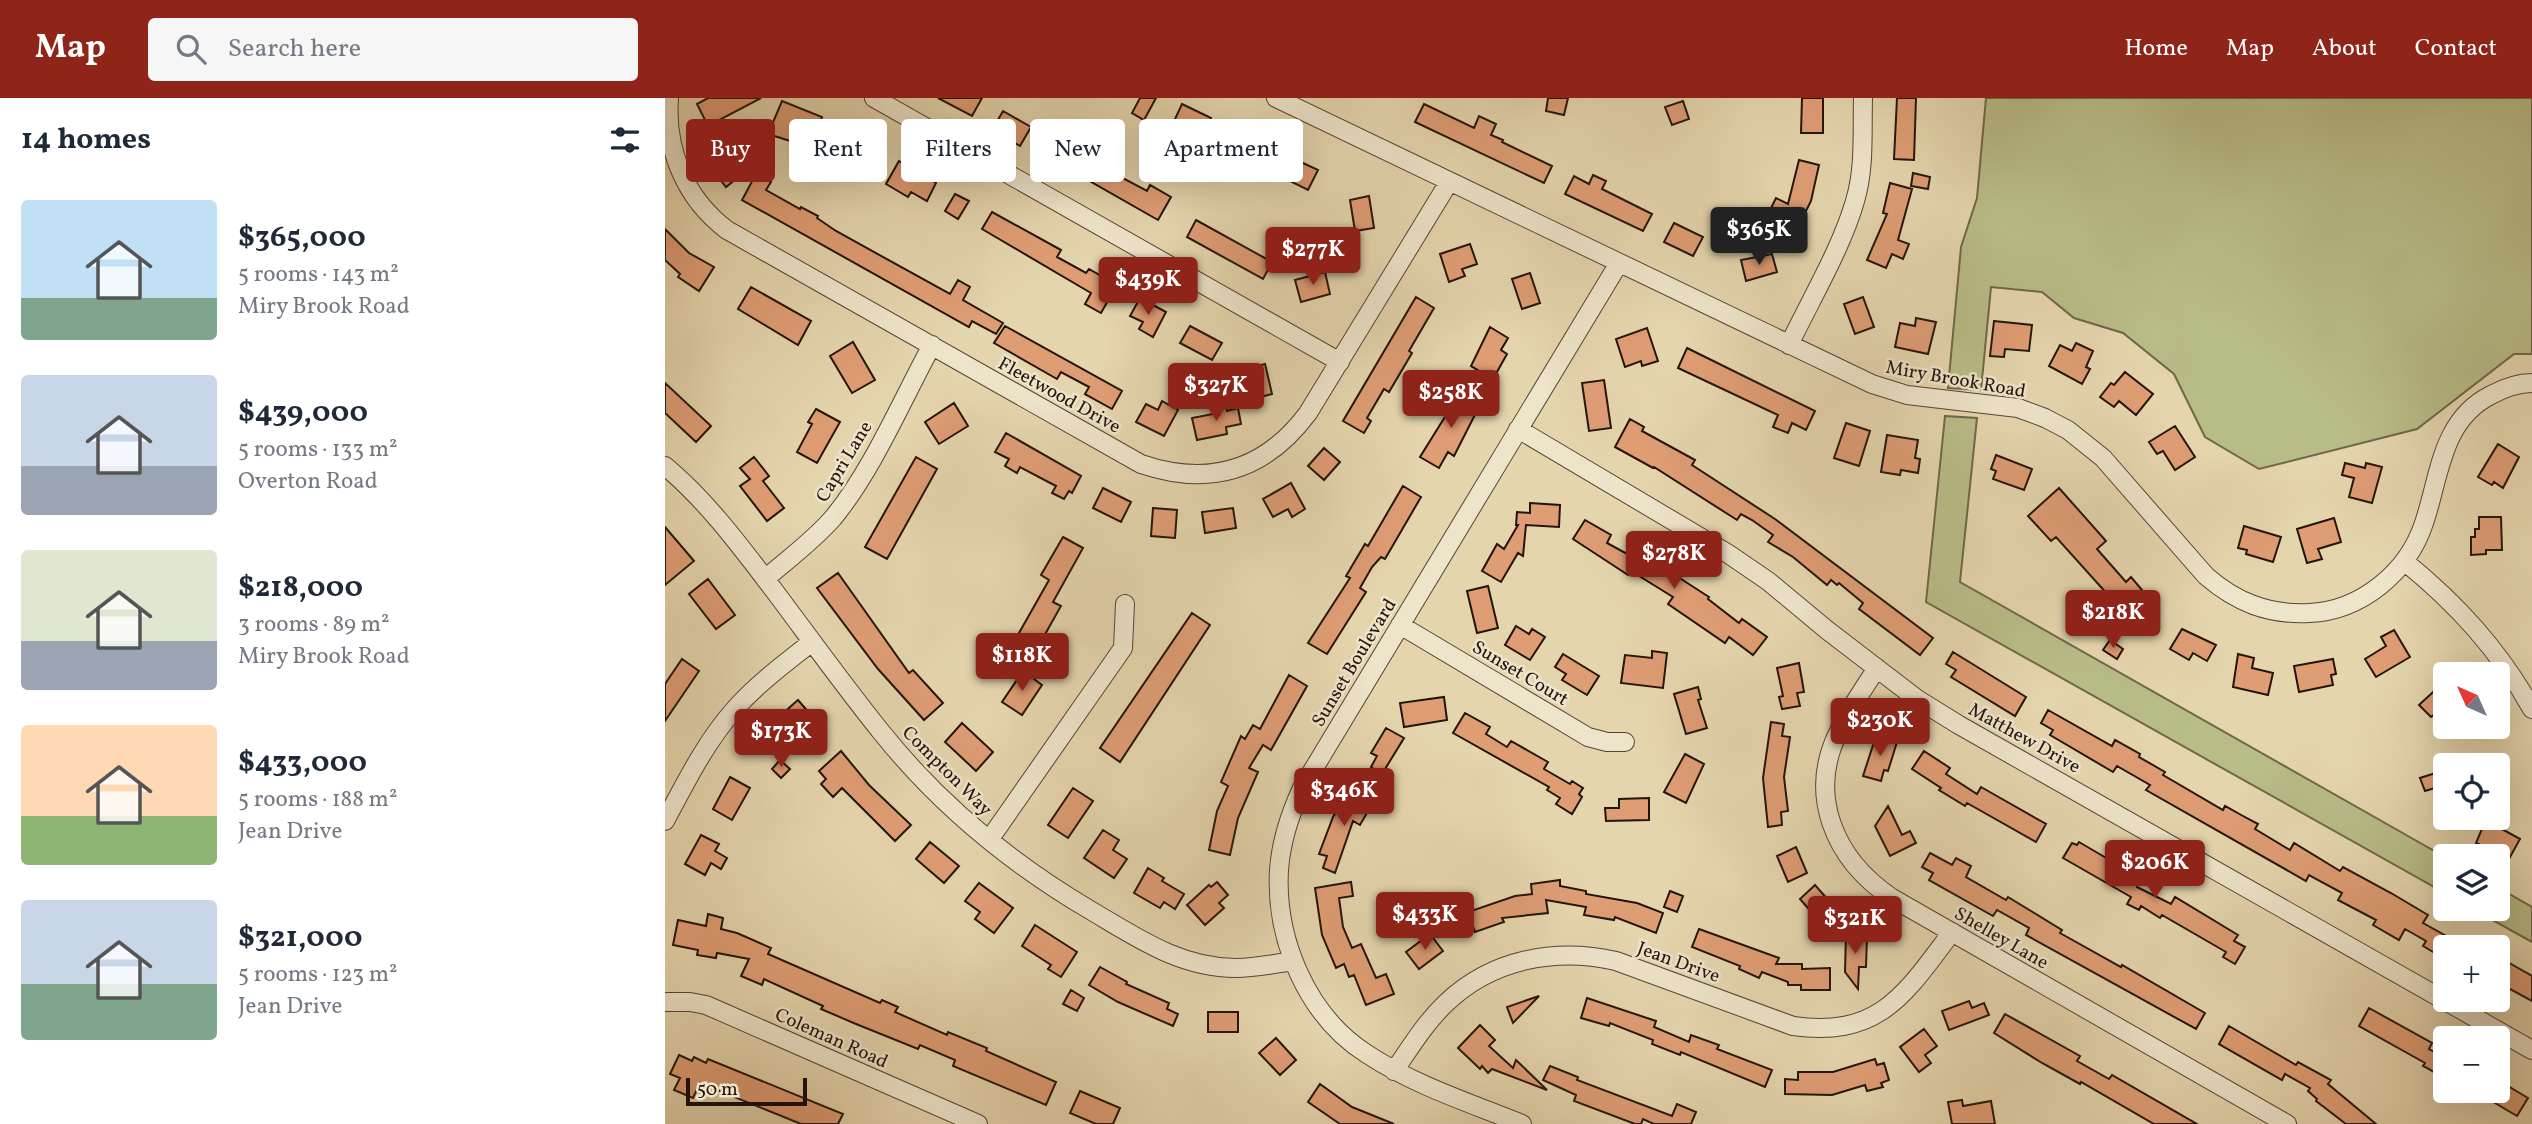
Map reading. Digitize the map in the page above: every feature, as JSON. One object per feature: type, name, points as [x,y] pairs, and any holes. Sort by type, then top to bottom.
[{"type":"street","name":"Fleetwood Drive","points":[[669,98],[667,132],[671,156],[680,178],[708,215],[727,230],[1142,464],[1187,475],[1233,470],[1277,448],[1296,431],[1448,182]]},
{"type":"street","points":[[874,98],[1340,362]]},
{"type":"street","name":"Miry Brook Road","points":[[1276,98],[1872,384],[1934,399],[1993,403],[2018,408],[2045,418],[2068,430],[2103,458],[2206,576],[2224,591],[2246,603],[2268,610],[2293,614],[2316,613],[2360,599],[2379,587],[2404,561],[2424,524],[2444,448],[2455,428],[2467,412],[2484,399],[2505,388],[2532,383]]},
{"type":"street","points":[[1789,345],[1847,225],[1856,200],[1861,171],[1863,98]]},
{"type":"street","name":"Sunset Boulevard","points":[[1523,1124],[1394,1071],[1364,1053],[1342,1034],[1306,988],[1293,961],[1282,923],[1279,869],[1290,815],[1302,788],[1619,263]]},
{"type":"street","name":"Capri Lane","points":[[765,579],[813,539],[856,487],[932,345]]},
{"type":"street","name":"Matthew Drive","points":[[1518,429],[1727,553],[1877,668],[1959,725],[2532,1050]]},
{"type":"street","name":"Compton Way","points":[[665,466],[710,510],[883,734],[959,814],[989,840],[1066,895],[1157,950],[1199,964],[1233,968],[1293,961]]},
{"type":"street","points":[[2404,561],[2441,591],[2468,618],[2492,647],[2532,709]]},
{"type":"street","points":[[989,840],[1123,648],[1125,604]]},
{"type":"street","name":"Sunset Court","points":[[1400,625],[1588,737],[1607,742],[1625,742]]},
{"type":"street","points":[[665,821],[704,749],[734,710],[760,684],[812,642]]},
{"type":"street","name":"Shelley Lane","points":[[1877,668],[1839,729],[1827,769],[1826,791],[1835,834],[1857,870],[1892,898],[2287,1124]]},
{"type":"street","name":"Jean Drive","points":[[1394,1071],[1447,1002],[1490,972],[1516,962],[1543,956],[1599,957],[1793,1026],[1837,1028],[1861,1022],[1882,1012],[1901,998],[1952,932]]},
{"type":"street","name":"Coleman Road","points":[[665,1002],[706,1005],[978,1124]]},
{"type":"green space","points":[[1986,98],[2532,98],[2532,354],[2514,354],[2417,429],[2259,469],[2205,437],[2174,374],[2123,333],[2074,318],[2042,292],[1991,287],[1981,390],[1948,388],[1961,247],[1977,198]]},
{"type":"green space","points":[[1945,416],[1977,418],[1960,582],[2433,850],[2433,886],[1926,602]]},
{"type":"green space","points":[[2510,894],[2532,907],[2532,942],[2494,921],[2510,921]]},
{"type":"building","points":[[708,98],[761,98],[721,119],[704,119],[697,104]]},
{"type":"building","points":[[938,98],[982,98],[972,116]]},
{"type":"building","points":[[1140,98],[1156,98],[1145,119],[1132,113]]},
{"type":"building","points":[[1548,98],[1568,98],[1564,115],[1546,111]]},
{"type":"building","points":[[1802,98],[1823,98],[1823,133],[1801,133]]},
{"type":"building","points":[[1897,98],[1916,98],[1914,160],[1894,159]]},
{"type":"building","points":[[782,101],[822,117],[789,119],[789,141],[775,136],[774,119]]},
{"type":"building","points":[[1683,101],[1689,119],[1672,125],[1665,107]]},
{"type":"building","points":[[1182,104],[1211,118],[1211,119],[1175,119]]},
{"type":"building","points":[[1424,104],[1474,128],[1479,116],[1496,124],[1491,135],[1552,166],[1544,183],[1415,122]]},
{"type":"building","points":[[1003,111],[1030,126],[1020,146],[1016,144],[1016,119],[998,119]]},
{"type":"building","points":[[1799,160],[1819,165],[1811,201],[1792,239],[1773,230],[1779,217],[1769,212],[1776,198],[1788,204]]},
{"type":"building","points":[[899,161],[901,182],[936,183],[927,201],[911,192],[908,197],[886,184]]},
{"type":"building","points":[[1303,163],[1318,170],[1308,190],[1292,182],[1303,182]]},
{"type":"building","points":[[1913,173],[1930,177],[1928,189],[1911,186]]},
{"type":"building","points":[[1593,175],[1606,181],[1602,189],[1652,214],[1643,231],[1565,194],[1574,176],[1589,184]]},
{"type":"building","points":[[1125,179],[1147,191],[1150,185],[1171,197],[1158,220],[1091,182],[1125,182]]},
{"type":"building","points":[[752,182],[771,182],[766,190],[818,216],[817,218],[836,231],[950,294],[958,280],[970,287],[963,300],[1003,323],[996,334],[972,321],[969,327],[742,200]]},
{"type":"building","points":[[1890,183],[1912,189],[1898,240],[1909,244],[1903,259],[1892,254],[1886,268],[1867,260],[1887,214],[1883,213]]},
{"type":"building","points":[[955,194],[969,201],[958,219],[945,211]]},
{"type":"building","points":[[1369,196],[1374,228],[1355,231],[1350,200]]},
{"type":"building","points":[[992,212],[1061,250],[1057,257],[1086,273],[1089,269],[1117,285],[1101,313],[1085,304],[1091,293],[982,229]]},
{"type":"building","points":[[1196,220],[1272,262],[1263,279],[1187,237]]},
{"type":"building","points":[[1674,223],[1703,237],[1693,256],[1664,242]]},
{"type":"building","points":[[665,229],[689,253],[714,267],[699,291],[678,277],[680,274],[665,260]]},
{"type":"building","points":[[1470,244],[1477,264],[1462,269],[1465,276],[1449,282],[1440,254]]},
{"type":"building","points":[[1772,254],[1777,272],[1746,281],[1741,260]]},
{"type":"building","points":[[1325,272],[1330,294],[1301,302],[1295,280]]},
{"type":"building","points":[[1530,273],[1540,303],[1522,309],[1512,279]]},
{"type":"building","points":[[751,287],[811,321],[798,345],[738,309]]},
{"type":"building","points":[[1416,297],[1434,308],[1389,392],[1384,389],[1367,418],[1371,421],[1364,433],[1343,421]]},
{"type":"building","points":[[1863,297],[1874,327],[1855,334],[1844,304]]},
{"type":"building","points":[[1140,298],[1166,312],[1153,337],[1139,329],[1143,322],[1130,316]]},
{"type":"building","points":[[1916,318],[1936,322],[1928,354],[1895,347],[1900,323],[1915,326]]},
{"type":"building","points":[[1994,321],[2032,325],[2029,351],[2005,349],[2004,357],[1990,356]]},
{"type":"building","points":[[1005,326],[1122,391],[1112,409],[1085,394],[1089,387],[1061,372],[1057,379],[994,343]]},
{"type":"building","points":[[1190,326],[1222,343],[1212,360],[1180,343]]},
{"type":"building","points":[[1490,327],[1508,338],[1501,350],[1507,354],[1493,379],[1471,366]]},
{"type":"building","points":[[1647,328],[1658,361],[1642,366],[1641,361],[1625,367],[1616,339]]},
{"type":"building","points":[[853,342],[875,380],[852,393],[830,356]]},
{"type":"building","points":[[2076,343],[2093,351],[2086,367],[2090,369],[2082,384],[2049,366],[2060,345],[2072,351]]},
{"type":"building","points":[[1687,348],[1815,411],[1806,430],[1792,423],[1788,433],[1773,427],[1778,415],[1678,368]]},
{"type":"building","points":[[1265,364],[1272,394],[1253,399],[1245,369]]},
{"type":"building","points":[[2125,372],[2153,394],[2136,415],[2119,401],[2114,407],[2100,397],[2111,383],[2114,385]]},
{"type":"building","points":[[1604,380],[1611,428],[1589,431],[1582,383]]},
{"type":"building","points":[[665,383],[711,426],[696,442],[665,413]]},
{"type":"building","points":[[1461,391],[1481,403],[1454,456],[1448,452],[1439,468],[1420,457]]},
{"type":"building","points":[[1162,401],[1178,410],[1164,436],[1136,422],[1146,404],[1158,410]]},
{"type":"building","points":[[954,403],[968,426],[939,444],[925,422]]},
{"type":"building","points":[[1226,406],[1227,411],[1238,408],[1241,424],[1226,427],[1227,434],[1197,440],[1192,418],[1213,414],[1212,409]]},
{"type":"building","points":[[816,409],[840,422],[817,463],[797,452],[812,424],[808,422]]},
{"type":"building","points":[[1630,419],[1644,427],[1642,431],[1695,460],[1692,465],[1775,519],[1933,638],[1920,655],[1859,609],[1863,603],[1839,583],[1837,585],[1831,580],[1827,585],[1793,557],[1768,542],[1773,535],[1752,520],[1741,514],[1737,520],[1654,467],[1615,447]]},
{"type":"building","points":[[1846,423],[1870,431],[1859,466],[1834,458]]},
{"type":"building","points":[[2175,426],[2195,457],[2175,470],[2163,451],[2157,454],[2149,442]]},
{"type":"building","points":[[1006,433],[1081,476],[1072,493],[1069,491],[1064,499],[1052,493],[1056,486],[1020,467],[1017,473],[1005,466],[1009,459],[995,452]]},
{"type":"building","points":[[1887,435],[1918,440],[1915,458],[1920,459],[1918,473],[1901,470],[1900,475],[1881,472]]},
{"type":"building","points":[[2498,444],[2519,457],[2503,488],[2478,477]]},
{"type":"building","points":[[1324,448],[1340,462],[1324,480],[1308,466]]},
{"type":"building","points":[[1996,455],[2032,469],[2024,490],[1993,479],[1996,471],[1991,469]]},
{"type":"building","points":[[754,457],[769,476],[763,481],[784,508],[767,521],[740,486],[750,479],[740,468]]},
{"type":"building","points":[[916,457],[937,469],[887,559],[865,547]]},
{"type":"building","points":[[2345,463],[2365,468],[2366,463],[2382,467],[2372,503],[2349,497],[2354,478],[2342,475]]},
{"type":"building","points":[[1291,483],[1305,509],[1292,517],[1288,509],[1273,517],[1263,499]]},
{"type":"building","points":[[1403,486],[1421,497],[1385,559],[1381,557],[1372,567],[1360,588],[1366,592],[1327,654],[1308,643],[1350,578],[1346,576],[1365,544],[1368,546]]},
{"type":"building","points":[[1103,488],[1131,502],[1121,522],[1093,508]]},
{"type":"building","points":[[2059,488],[2106,541],[2097,549],[2126,582],[2131,577],[2153,603],[2135,618],[2125,605],[2112,617],[2101,604],[2109,596],[2056,537],[2051,541],[2028,516]]},
{"type":"building","points":[[1530,503],[1560,505],[1559,527],[1526,525],[1523,556],[1518,553],[1501,582],[1482,571],[1497,544],[1504,549],[1518,525],[1517,512],[1530,513]]},
{"type":"building","points":[[1153,508],[1177,510],[1175,538],[1151,536]]},
{"type":"building","points":[[1233,508],[1236,528],[1205,533],[1202,512]]},
{"type":"building","points":[[2479,517],[2501,517],[2502,550],[2486,550],[2486,554],[2471,555],[2471,537],[2475,537],[2475,529],[2479,529]]},
{"type":"building","points":[[2334,518],[2341,542],[2318,549],[2322,559],[2307,563],[2297,529]]},
{"type":"building","points":[[1585,520],[1611,535],[1607,543],[1640,561],[1644,555],[1709,597],[1708,599],[1739,623],[1742,619],[1767,637],[1753,655],[1729,637],[1725,643],[1668,604],[1673,597],[1631,571],[1628,575],[1573,539]]},
{"type":"building","points":[[2244,526],[2281,537],[2273,562],[2246,554],[2247,550],[2238,548]]},
{"type":"building","points":[[665,527],[694,561],[665,585]]},
{"type":"building","points":[[1063,537],[1083,548],[1053,602],[1061,606],[1039,645],[1019,633],[1049,580],[1041,575]]},
{"type":"building","points":[[838,573],[909,673],[913,670],[943,703],[924,720],[878,669],[817,588]]},
{"type":"building","points":[[708,579],[735,615],[716,629],[689,594]]},
{"type":"building","points":[[1488,586],[1498,628],[1477,633],[1467,591]]},
{"type":"building","points":[[1192,613],[1210,625],[1120,762],[1100,748]]},
{"type":"building","points":[[1516,626],[1529,634],[1532,629],[1545,637],[1530,660],[1505,645]]},
{"type":"building","points":[[2182,629],[2216,645],[2207,661],[2193,653],[2189,660],[2170,649]]},
{"type":"building","points":[[2394,630],[2410,657],[2376,677],[2365,659],[2386,646],[2381,637]]},
{"type":"building","points":[[2110,640],[2123,649],[2117,659],[2103,650]]},
{"type":"building","points":[[1652,651],[1667,653],[1663,688],[1621,683],[1625,655],[1652,658]]},
{"type":"building","points":[[1953,652],[2026,697],[2015,716],[1951,677],[1956,670],[1946,664]]},
{"type":"building","points":[[1563,654],[1599,676],[1587,695],[1562,680],[1566,674],[1555,667]]},
{"type":"building","points":[[2238,654],[2254,658],[2252,668],[2273,673],[2268,695],[2233,687]]},
{"type":"building","points":[[682,659],[699,671],[665,721],[665,684]]},
{"type":"building","points":[[2333,659],[2336,674],[2331,675],[2333,685],[2299,692],[2294,666]]},
{"type":"building","points":[[1799,663],[1804,692],[1797,693],[1800,706],[1782,709],[1779,697],[1783,696],[1777,668]]},
{"type":"building","points":[[1023,671],[1042,685],[1022,715],[1002,702]]},
{"type":"building","points":[[1289,675],[1307,686],[1271,750],[1263,745],[1249,768],[1258,772],[1238,818],[1230,855],[1209,850],[1217,811],[1228,786],[1221,782],[1241,736],[1245,739],[1253,725],[1260,729]]},
{"type":"building","points":[[1698,687],[1701,699],[1698,700],[1707,728],[1686,734],[1674,694]]},
{"type":"building","points":[[2433,692],[2433,715],[2431,717],[2419,705]]},
{"type":"building","points":[[1444,697],[1447,720],[1404,727],[1400,703]]},
{"type":"building","points":[[798,700],[822,728],[805,743],[781,715]]},
{"type":"building","points":[[2048,710],[2112,746],[2115,740],[2165,772],[2163,775],[2223,810],[2225,806],[2258,824],[2255,829],[2290,850],[2294,843],[2340,871],[2343,867],[2391,893],[2428,915],[2423,923],[2444,935],[2433,935],[2433,952],[2423,946],[2426,941],[2405,929],[2399,940],[2373,925],[2376,920],[2338,900],[2342,893],[2309,875],[2306,881],[2146,790],[2150,785],[2117,766],[2113,772],[2050,735],[2053,730],[2041,723]]},
{"type":"building","points":[[1465,713],[1490,727],[1486,734],[1507,747],[1511,741],[1548,762],[1544,769],[1583,788],[1579,794],[1582,797],[1572,814],[1556,804],[1560,798],[1547,790],[1549,787],[1453,733]]},
{"type":"building","points":[[1771,722],[1784,724],[1782,736],[1790,737],[1784,777],[1788,811],[1781,812],[1782,825],[1768,827],[1763,778]]},
{"type":"building","points":[[962,723],[993,752],[976,771],[945,742]]},
{"type":"building","points":[[1386,728],[1404,738],[1382,774],[1371,767],[1377,756],[1371,753]]},
{"type":"building","points":[[1876,736],[1897,742],[1888,771],[1884,770],[1881,781],[1863,776]]},
{"type":"building","points":[[841,751],[869,785],[911,825],[895,841],[842,788],[833,797],[821,784],[826,779],[819,771]]},
{"type":"building","points":[[1924,751],[1950,768],[1946,774],[1977,794],[1981,787],[2046,824],[2036,842],[1967,803],[1965,806],[1912,769]]},
{"type":"building","points":[[1685,754],[1704,764],[1686,803],[1664,792]]},
{"type":"building","points":[[780,760],[790,769],[781,778],[772,769]]},
{"type":"building","points":[[2433,774],[2433,789],[2425,791],[2420,778]]},
{"type":"building","points":[[730,777],[750,788],[732,820],[713,809]]},
{"type":"building","points":[[1073,788],[1093,801],[1068,838],[1048,825]]},
{"type":"building","points":[[1355,788],[1375,799],[1360,825],[1353,821],[1335,873],[1323,868],[1327,856],[1319,854],[1333,817],[1339,807],[1344,810]]},
{"type":"building","points":[[1649,798],[1649,820],[1606,821],[1605,808],[1619,808],[1619,799]]},
{"type":"building","points":[[1888,806],[1902,835],[1910,831],[1916,843],[1890,856],[1875,826]]},
{"type":"building","points":[[1103,830],[1119,840],[1113,850],[1127,859],[1114,878],[1084,858]]},
{"type":"building","points":[[2482,830],[2504,830],[2520,839],[2510,857],[2510,844],[2476,843]]},
{"type":"building","points":[[701,835],[719,844],[715,851],[727,858],[721,869],[711,863],[705,875],[685,864]]},
{"type":"building","points":[[930,842],[959,866],[944,883],[916,859]]},
{"type":"building","points":[[2079,842],[2142,879],[2137,887],[2171,904],[2175,897],[2238,935],[2234,941],[2245,947],[2235,964],[2223,957],[2226,952],[2162,915],[2160,918],[2141,906],[2139,910],[2127,904],[2131,897],[2063,858],[2072,843],[2077,845]]},
{"type":"building","points":[[1796,847],[1807,873],[1788,882],[1777,856]]},
{"type":"building","points":[[1930,853],[1952,865],[1956,858],[1971,866],[1966,877],[2006,900],[2008,897],[2062,930],[2060,933],[2205,1013],[2196,1029],[2026,935],[2029,928],[1997,910],[1993,916],[1929,880],[1933,873],[1922,867]]},
{"type":"building","points":[[1148,868],[1164,878],[1162,881],[1184,894],[1175,909],[1164,902],[1160,908],[1134,893]]},
{"type":"building","points":[[1560,880],[1560,886],[1586,891],[1586,894],[1637,903],[1663,913],[1656,933],[1615,917],[1614,920],[1584,915],[1586,907],[1546,900],[1548,913],[1502,918],[1504,922],[1475,932],[1468,912],[1515,896],[1532,894],[1531,884]]},
{"type":"building","points":[[1217,882],[1228,895],[1219,903],[1224,908],[1205,925],[1187,905],[1209,885],[1211,887]]},
{"type":"building","points":[[1351,882],[1353,896],[1339,898],[1343,927],[1352,948],[1361,944],[1376,978],[1386,974],[1394,994],[1366,1005],[1354,975],[1349,977],[1344,964],[1336,968],[1322,935],[1315,888]]},
{"type":"building","points":[[979,883],[1013,908],[994,933],[975,919],[980,912],[965,901]]},
{"type":"building","points":[[1815,885],[1835,908],[1830,913],[1838,921],[1827,930],[1800,899]]},
{"type":"building","points":[[1670,891],[1683,896],[1677,912],[1664,907]]},
{"type":"building","points":[[708,914],[723,918],[721,929],[771,948],[768,954],[880,1003],[882,1000],[898,1007],[895,1012],[947,1035],[948,1032],[987,1048],[986,1051],[1056,1082],[1046,1105],[953,1066],[955,1060],[920,1045],[918,1049],[821,1009],[823,1006],[764,979],[762,985],[741,976],[749,959],[717,953],[716,958],[697,955],[698,950],[673,945],[678,920],[706,926]]},
{"type":"building","points":[[1035,925],[1077,952],[1061,977],[1048,969],[1051,965],[1022,946]]},
{"type":"building","points":[[1699,929],[1779,958],[1776,964],[1802,964],[1802,969],[1830,968],[1830,990],[1801,990],[1801,985],[1788,985],[1788,982],[1762,972],[1759,978],[1739,969],[1740,966],[1692,947]]},
{"type":"building","points":[[1430,934],[1443,951],[1419,969],[1406,952]]},
{"type":"building","points":[[1846,935],[1867,936],[1866,967],[1859,967],[1858,989],[1845,972]]},
{"type":"building","points":[[2510,963],[2532,976],[2532,1001],[2510,989]]},
{"type":"building","points":[[1100,967],[1127,982],[1126,984],[1169,1003],[1167,1009],[1178,1014],[1173,1026],[1118,1002],[1089,985]]},
{"type":"building","points":[[1071,990],[1084,998],[1077,1011],[1063,1004]]},
{"type":"building","points":[[1539,996],[1513,1023],[1507,1007]]},
{"type":"building","points":[[1587,998],[1656,1021],[1654,1027],[1689,1042],[1691,1035],[1719,1045],[1717,1049],[1772,1070],[1765,1087],[1681,1052],[1680,1055],[1652,1044],[1653,1040],[1610,1023],[1609,1026],[1581,1018]]},
{"type":"building","points":[[1969,1001],[1972,1008],[1984,1003],[1989,1015],[1949,1030],[1942,1011]]},
{"type":"building","points":[[2369,1008],[2432,1043],[2429,1049],[2433,1051],[2433,1071],[2423,1066],[2425,1063],[2359,1026]]},
{"type":"building","points":[[1208,1012],[1238,1012],[1238,1032],[1208,1032]]},
{"type":"building","points":[[2005,1014],[2080,1056],[2077,1061],[2109,1079],[2112,1075],[2197,1124],[2154,1124],[2042,1063],[1994,1033]]},
{"type":"building","points":[[1480,1025],[1495,1040],[1489,1046],[1513,1068],[1516,1060],[1547,1090],[1492,1069],[1488,1073],[1458,1048]]},
{"type":"building","points":[[2229,1026],[2296,1065],[2298,1062],[2331,1080],[2328,1084],[2376,1124],[2346,1124],[2316,1101],[2308,1091],[2310,1088],[2285,1074],[2282,1080],[2219,1044]]},
{"type":"building","points":[[1924,1029],[1937,1046],[1925,1055],[1931,1063],[1919,1072],[1900,1047]]},
{"type":"building","points":[[1276,1038],[1296,1060],[1280,1075],[1259,1053]]},
{"type":"building","points":[[679,1055],[692,1061],[694,1057],[706,1063],[708,1059],[843,1114],[838,1124],[801,1124],[700,1083],[693,1098],[674,1090],[680,1078],[670,1074]]},
{"type":"building","points":[[1875,1059],[1877,1065],[1884,1063],[1889,1080],[1881,1083],[1883,1087],[1867,1091],[1865,1085],[1832,1095],[1785,1094],[1785,1079],[1798,1080],[1798,1072],[1833,1072]]},
{"type":"building","points":[[1550,1066],[1578,1077],[1577,1080],[1672,1116],[1677,1104],[1696,1112],[1691,1124],[1654,1124],[1643,1119],[1641,1124],[1635,1124],[1574,1101],[1576,1095],[1543,1080]]},
{"type":"building","points":[[1320,1084],[1352,1107],[1394,1124],[1340,1124],[1308,1102]]},
{"type":"building","points":[[2510,1087],[2528,1098],[2517,1116],[2495,1103],[2510,1103]]},
{"type":"building","points":[[1080,1091],[1120,1108],[1113,1124],[1096,1124],[1070,1113]]},
{"type":"building","points":[[1962,1100],[1963,1106],[1991,1101],[1995,1124],[1952,1124],[1948,1102]]}]
